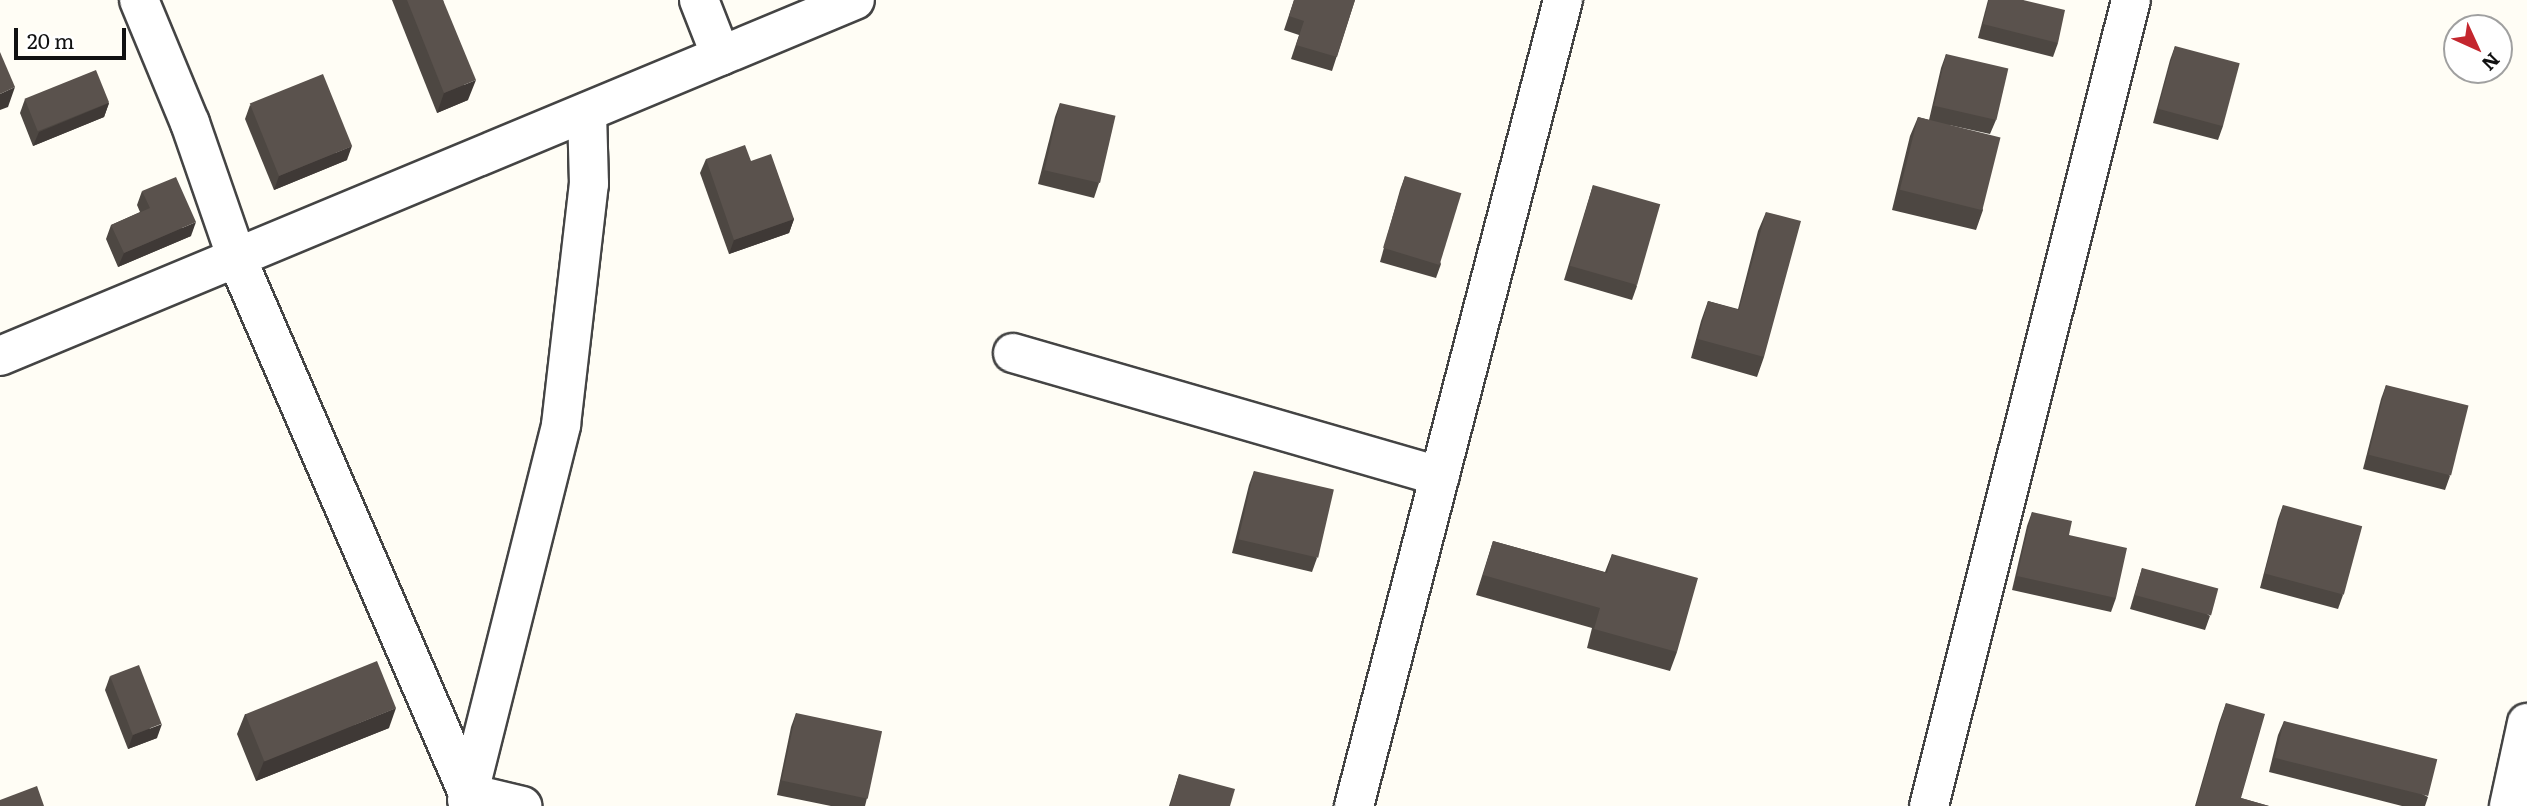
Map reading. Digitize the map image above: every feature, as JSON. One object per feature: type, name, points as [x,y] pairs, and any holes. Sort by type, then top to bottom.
[{"type":"street","points":[[139,0],[190,123],[237,259],[467,799]]},
{"type":"street","points":[[699,0],[721,56]]},
{"type":"street","points":[[0,356],[855,0]]},
{"type":"street","points":[[1354,806],[1563,0]]},
{"type":"street","points":[[1929,806],[2131,0]]},
{"type":"street","points":[[467,799],[561,425],[589,184],[587,112]]},
{"type":"street","points":[[1013,353],[1440,476]]},
{"type":"street","points":[[2510,806],[2527,723]]},
{"type":"street","points":[[467,799],[522,806]]},
{"type":"building","points":[[407,0],[443,0],[476,80],[444,93]]},
{"type":"building","points":[[1294,0],[1355,0],[1337,57],[1296,45],[1304,21],[1289,16]]},
{"type":"building","points":[[1989,0],[2023,0],[2065,10],[2058,43],[1983,24]]},
{"type":"building","points":[[2175,46],[2240,63],[2223,126],[2158,109]]},
{"type":"building","points":[[0,52],[15,87],[0,94]]},
{"type":"building","points":[[1946,54],[2008,68],[1996,120],[1934,106]]},
{"type":"building","points":[[96,70],[109,102],[38,131],[25,99]]},
{"type":"building","points":[[323,74],[352,146],[279,176],[250,104]]},
{"type":"building","points":[[1060,103],[1116,116],[1100,183],[1044,170]]},
{"type":"building","points":[[1918,117],[2000,138],[1982,210],[1900,190]]},
{"type":"building","points":[[745,145],[751,161],[771,154],[794,219],[734,240],[706,159]]},
{"type":"building","points":[[1405,176],[1461,193],[1439,265],[1383,248]]},
{"type":"building","points":[[176,177],[196,222],[124,253],[111,225],[150,208],[142,191]]},
{"type":"building","points":[[1593,185],[1660,204],[1637,285],[1570,266]]},
{"type":"building","points":[[1766,212],[1801,221],[1764,357],[1698,339],[1708,301],[1739,310]]},
{"type":"building","points":[[2386,385],[2468,406],[2451,475],[2369,455]]},
{"type":"building","points":[[1254,471],[1334,489],[1318,558],[1238,539]]},
{"type":"building","points":[[2283,505],[2362,526],[2344,595],[2265,574]]},
{"type":"building","points":[[2032,512],[2072,521],[2069,535],[2127,548],[2116,598],[2017,576]]},
{"type":"building","points":[[1493,541],[1607,573],[1612,554],[1698,578],[1677,652],[1594,629],[1600,608],[1483,575]]},
{"type":"building","points":[[2142,568],[2218,588],[2211,615],[2135,595]]},
{"type":"building","points":[[377,661],[396,708],[264,761],[245,714]]},
{"type":"building","points":[[139,665],[162,724],[133,735],[110,676]]},
{"type":"building","points":[[2226,703],[2265,714],[2241,798],[2269,806],[2196,806]]},
{"type":"building","points":[[796,713],[882,731],[868,799],[782,780]]},
{"type":"building","points":[[2284,721],[2437,759],[2428,796],[2275,758]]},
{"type":"building","points":[[1179,774],[1235,789],[1230,806],[1170,806]]},
{"type":"building","points":[[37,786],[44,806],[0,806],[0,800]]}]
